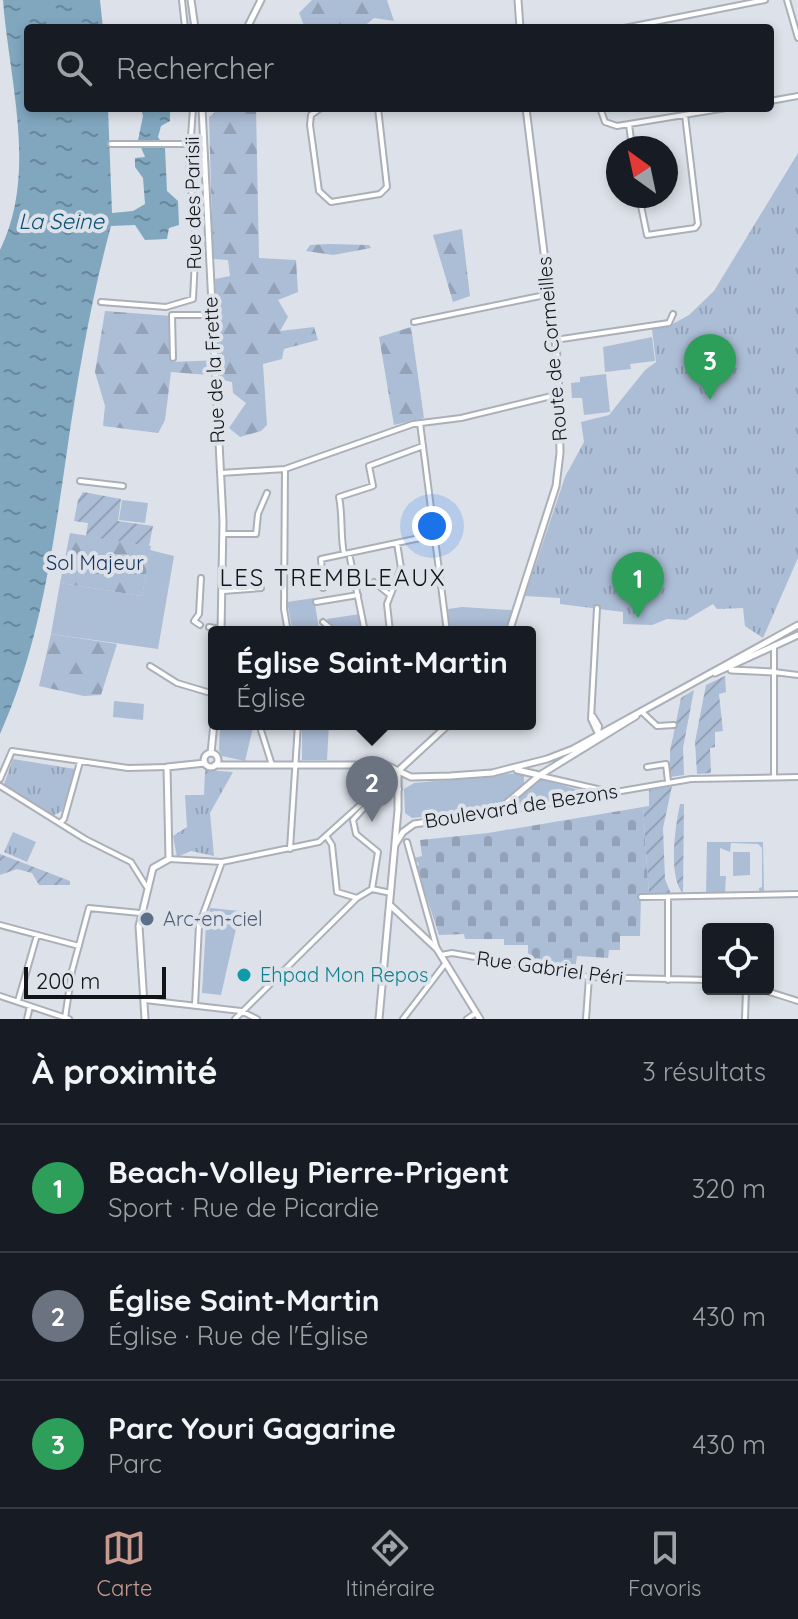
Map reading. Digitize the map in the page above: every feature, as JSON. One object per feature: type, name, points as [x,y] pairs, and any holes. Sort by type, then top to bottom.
[{"type":"main road","points":[[191,0],[194,24]]},
{"type":"main road","points":[[249,24],[261,0]]},
{"type":"main road","points":[[518,0],[520,24]]},
{"type":"main road","name":"Rue de la Frette","points":[[202,112],[224,534],[221,626]]},
{"type":"main road","name":"Route de Cormeilles","points":[[511,626],[556,486],[560,453],[560,394],[555,340],[527,112]]},
{"type":"main road","points":[[703,676],[726,669],[773,644],[798,625]]},
{"type":"main road","points":[[496,812],[540,775],[641,711],[703,676],[798,635]]},
{"type":"main road","points":[[726,669],[774,672]]},
{"type":"main road","points":[[213,730],[211,753],[216,762]]},
{"type":"main road","points":[[398,771],[442,730]]},
{"type":"main road","points":[[145,1019],[140,913],[153,868],[169,859],[167,767],[216,762],[234,765],[386,765],[411,777],[513,769],[562,754],[596,739]]},
{"type":"main road","points":[[205,763],[204,757],[211,753]]},
{"type":"main road","name":"Boulevard de Bezons","points":[[513,769],[540,775]]},
{"type":"main road","points":[[379,1019],[400,787],[398,771]]},
{"type":"main road","points":[[525,787],[529,772]]},
{"type":"main road","points":[[400,787],[411,777]]},
{"type":"main road","name":"Boulevard de Bezons","points":[[398,810],[414,824]]},
{"type":"main road","name":"Boulevard de Bezons","points":[[395,845],[414,824],[496,812]]},
{"type":"main road","points":[[390,905],[439,952],[478,1016]]},
{"type":"street","points":[[182,0],[185,24]]},
{"type":"street","points":[[644,24],[765,0]]},
{"type":"street","points":[[787,0],[798,38]]},
{"type":"street","points":[[774,100],[798,96]]},
{"type":"street","name":"Rue des Parisii","points":[[172,307],[191,301],[193,295],[196,239],[190,144],[193,112]]},
{"type":"street","points":[[315,112],[311,115],[310,125],[319,191],[323,198],[331,202],[380,194],[387,187],[378,112]]},
{"type":"street","points":[[600,112],[610,125],[703,112]]},
{"type":"street","points":[[641,208],[647,235],[695,228],[698,224],[685,115]]},
{"type":"street","points":[[629,124],[630,136]]},
{"type":"street","points":[[111,144],[190,144]]},
{"type":"street","points":[[414,322],[550,294]]},
{"type":"street","points":[[101,302],[172,307],[173,358]]},
{"type":"street","points":[[555,340],[669,323],[673,314]]},
{"type":"street","points":[[172,315],[212,315]]},
{"type":"street","points":[[221,473],[285,469],[420,423],[461,418],[560,394]]},
{"type":"street","points":[[420,423],[446,626]]},
{"type":"street","points":[[344,554],[338,522],[342,511],[339,497],[373,486],[369,466],[423,446]]},
{"type":"street","points":[[285,469],[284,609],[287,626]]},
{"type":"street","points":[[80,481],[123,486]]},
{"type":"street","points":[[224,534],[256,534],[258,514],[267,493]]},
{"type":"street","points":[[323,588],[319,562],[434,535]]},
{"type":"street","points":[[389,626],[390,595],[400,576],[397,543]]},
{"type":"street","points":[[350,558],[364,626]]},
{"type":"street","points":[[200,625],[194,621],[199,614],[201,578]]},
{"type":"street","points":[[374,582],[390,595]]},
{"type":"street","points":[[223,591],[261,588]]},
{"type":"street","points":[[316,602],[358,595]]},
{"type":"street","points":[[596,739],[592,714],[597,608]]},
{"type":"street","points":[[323,622],[328,626]]},
{"type":"street","points":[[773,644],[774,776]]},
{"type":"street","points":[[150,666],[177,683],[208,692]]},
{"type":"street","points":[[774,672],[798,675]]},
{"type":"street","points":[[641,711],[657,726],[674,725]]},
{"type":"street","points":[[592,714],[607,732]]},
{"type":"street","points":[[596,739],[599,726]]},
{"type":"street","points":[[261,730],[272,765]]},
{"type":"street","points":[[290,849],[298,730]]},
{"type":"street","points":[[0,779],[12,751],[80,762],[167,767]]},
{"type":"street","points":[[59,823],[64,819],[80,762]]},
{"type":"street","points":[[647,767],[666,764],[668,782]]},
{"type":"street","points":[[169,859],[222,862],[319,842],[398,771]]},
{"type":"street","name":"Boulevard de Bezons","points":[[540,775],[585,789],[628,789]]},
{"type":"street","name":"Boulevard de Bezons","points":[[496,812],[668,782],[798,777]]},
{"type":"street","points":[[0,786],[134,866],[146,886]]},
{"type":"street","points":[[372,889],[378,852],[356,834],[353,820],[363,809],[400,787]]},
{"type":"street","points":[[327,837],[332,845],[337,892],[357,898]]},
{"type":"street","points":[[407,842],[439,952]]},
{"type":"street","points":[[195,1005],[199,925],[222,862]]},
{"type":"street","points":[[235,1019],[357,898],[372,889],[391,893]]},
{"type":"street","points":[[641,897],[798,894]]},
{"type":"street","points":[[668,898],[668,980]]},
{"type":"street","points":[[0,996],[67,1018],[89,908],[140,913]]},
{"type":"street","points":[[0,925],[79,946]]},
{"type":"street","points":[[18,1001],[37,935]]},
{"type":"street","name":"Rue Gabriel Péri","points":[[439,952],[589,977],[702,980]]},
{"type":"street","points":[[403,1019],[446,963]]},
{"type":"street","points":[[586,1019],[589,977]]},
{"type":"street","points":[[774,993],[798,1001]]},
{"type":"street","points":[[745,1019],[746,995]]},
{"type":"street","points":[[145,1000],[241,1011],[257,1019]]},
{"type":"street","points":[[27,1019],[30,1006]]},
{"type":"street","points":[[467,1019],[478,1016]]},
{"type":"green space","points":[[312,0],[387,0],[394,21],[374,18],[367,24],[303,24],[299,13]]},
{"type":"green space","points":[[215,112],[256,112],[259,258],[296,260],[298,292],[278,300],[288,317],[280,331],[314,327],[318,340],[284,349],[282,359],[263,364],[267,425],[261,431],[240,437],[229,428],[246,403],[233,393],[232,382],[222,380],[221,376],[171,372],[165,420],[158,433],[103,426],[105,406],[95,372],[105,311],[171,316],[171,362],[219,360],[215,279],[230,276],[228,260],[213,259],[209,117]]},
{"type":"green space","points":[[798,153],[798,558],[763,638],[745,626],[743,608],[717,609],[713,604],[686,620],[667,619],[652,625],[623,624],[623,612],[560,604],[560,598],[525,596],[565,477],[584,442],[581,422],[609,415],[645,370],[656,362],[652,329],[669,326],[689,315],[714,291]]},
{"type":"green space","points":[[462,229],[470,296],[453,302],[433,235]]},
{"type":"green space","points":[[310,245],[369,245],[371,248],[333,255],[306,251]]},
{"type":"green space","points":[[411,327],[424,418],[394,425],[379,337]]},
{"type":"green space","points":[[652,337],[655,361],[630,364],[631,369],[605,372],[603,347]]},
{"type":"green space","points":[[606,374],[610,412],[584,415],[582,398],[572,398],[571,383],[580,382],[580,377]]},
{"type":"green space","points":[[83,492],[121,499],[118,521],[153,526],[149,546],[86,536],[88,523],[74,521],[78,500]]},
{"type":"green space","points":[[122,500],[148,503],[145,523],[119,520]]},
{"type":"green space","name":"Sol Majeur","points":[[70,533],[151,546],[142,596],[60,583]]},
{"type":"green space","points":[[150,550],[174,556],[158,649],[51,634],[60,583],[142,596]]},
{"type":"green space","points":[[314,598],[319,626],[292,626],[287,602]]},
{"type":"green space","points":[[448,609],[511,610],[512,613],[507,626],[449,626]]},
{"type":"green space","points":[[360,614],[362,626],[331,626],[327,619]]},
{"type":"green space","points":[[51,634],[117,644],[101,695],[84,696],[39,686]]},
{"type":"green space","points":[[725,676],[726,692],[719,694],[723,731],[715,732],[715,747],[710,748],[711,773],[697,774],[695,742],[706,685]]},
{"type":"green space","points":[[694,690],[683,748],[684,775],[670,777],[670,751],[681,698]]},
{"type":"green space","points":[[114,701],[144,704],[143,720],[113,717]]},
{"type":"green space","points":[[220,730],[253,730],[245,761],[222,756],[219,750]]},
{"type":"green space","points":[[302,730],[329,730],[327,760],[302,760]]},
{"type":"green space","points":[[13,759],[75,769],[62,811],[51,817],[3,787]]},
{"type":"green space","points":[[205,770],[233,772],[210,813],[214,856],[191,851],[177,857],[173,836],[187,827],[185,795],[204,795]]},
{"type":"green space","points":[[524,775],[524,785],[494,808],[412,818],[405,813],[404,789],[414,783]]},
{"type":"green space","points":[[540,779],[579,790],[579,795],[516,805],[515,801]]},
{"type":"green space","points":[[672,786],[663,828],[665,879],[671,894],[649,895],[643,807],[649,806],[649,790]]},
{"type":"green space","points":[[680,804],[684,804],[683,894],[678,886],[674,864]]},
{"type":"green space","points":[[643,807],[649,895],[641,895],[640,936],[620,936],[620,950],[609,950],[608,958],[577,956],[575,970],[528,962],[528,945],[504,945],[504,939],[465,939],[464,934],[439,935],[417,868],[419,864],[414,858],[422,856],[420,840],[488,833]]},
{"type":"green space","points":[[13,832],[36,842],[27,862],[4,852]]},
{"type":"green space","points":[[707,842],[763,842],[764,893],[759,893],[762,887],[762,848],[758,844],[731,843],[730,852],[720,848],[720,876],[726,876],[725,893],[706,894]]},
{"type":"green space","points":[[733,852],[750,852],[750,875],[733,876]]},
{"type":"green space","points":[[0,854],[70,881],[70,885],[39,885],[32,873],[17,869],[0,875]]},
{"type":"green space","points":[[210,908],[240,911],[221,995],[202,993]]},
{"type":"water","name":"La Seine","points":[[3,0],[100,0],[103,24],[24,24],[24,112],[108,112],[112,213],[133,211],[145,204],[143,178],[135,167],[135,158],[145,157],[138,140],[142,112],[170,112],[170,121],[161,126],[158,137],[165,148],[167,191],[178,201],[179,225],[169,228],[167,239],[145,240],[135,225],[111,226],[86,338],[43,595],[25,666],[0,734],[0,250],[11,220],[17,190],[18,126]]},
{"type":"place","name":"Parc Youri Gagarine","points":[[710,400]]},
{"type":"place","name":"Beach-Volley Pierre-Prigent","points":[[638,618]]},
{"type":"place","name":"Église Saint-Martin","points":[[372,822]]},
{"type":"place","name":"Arc-en-ciel","points":[[147,919]]},
{"type":"place","name":"Ehpad Mon Repos","points":[[244,975]]},
{"type":"district","name":"LES TREMBLEAUX","points":[[333,578]]}]
